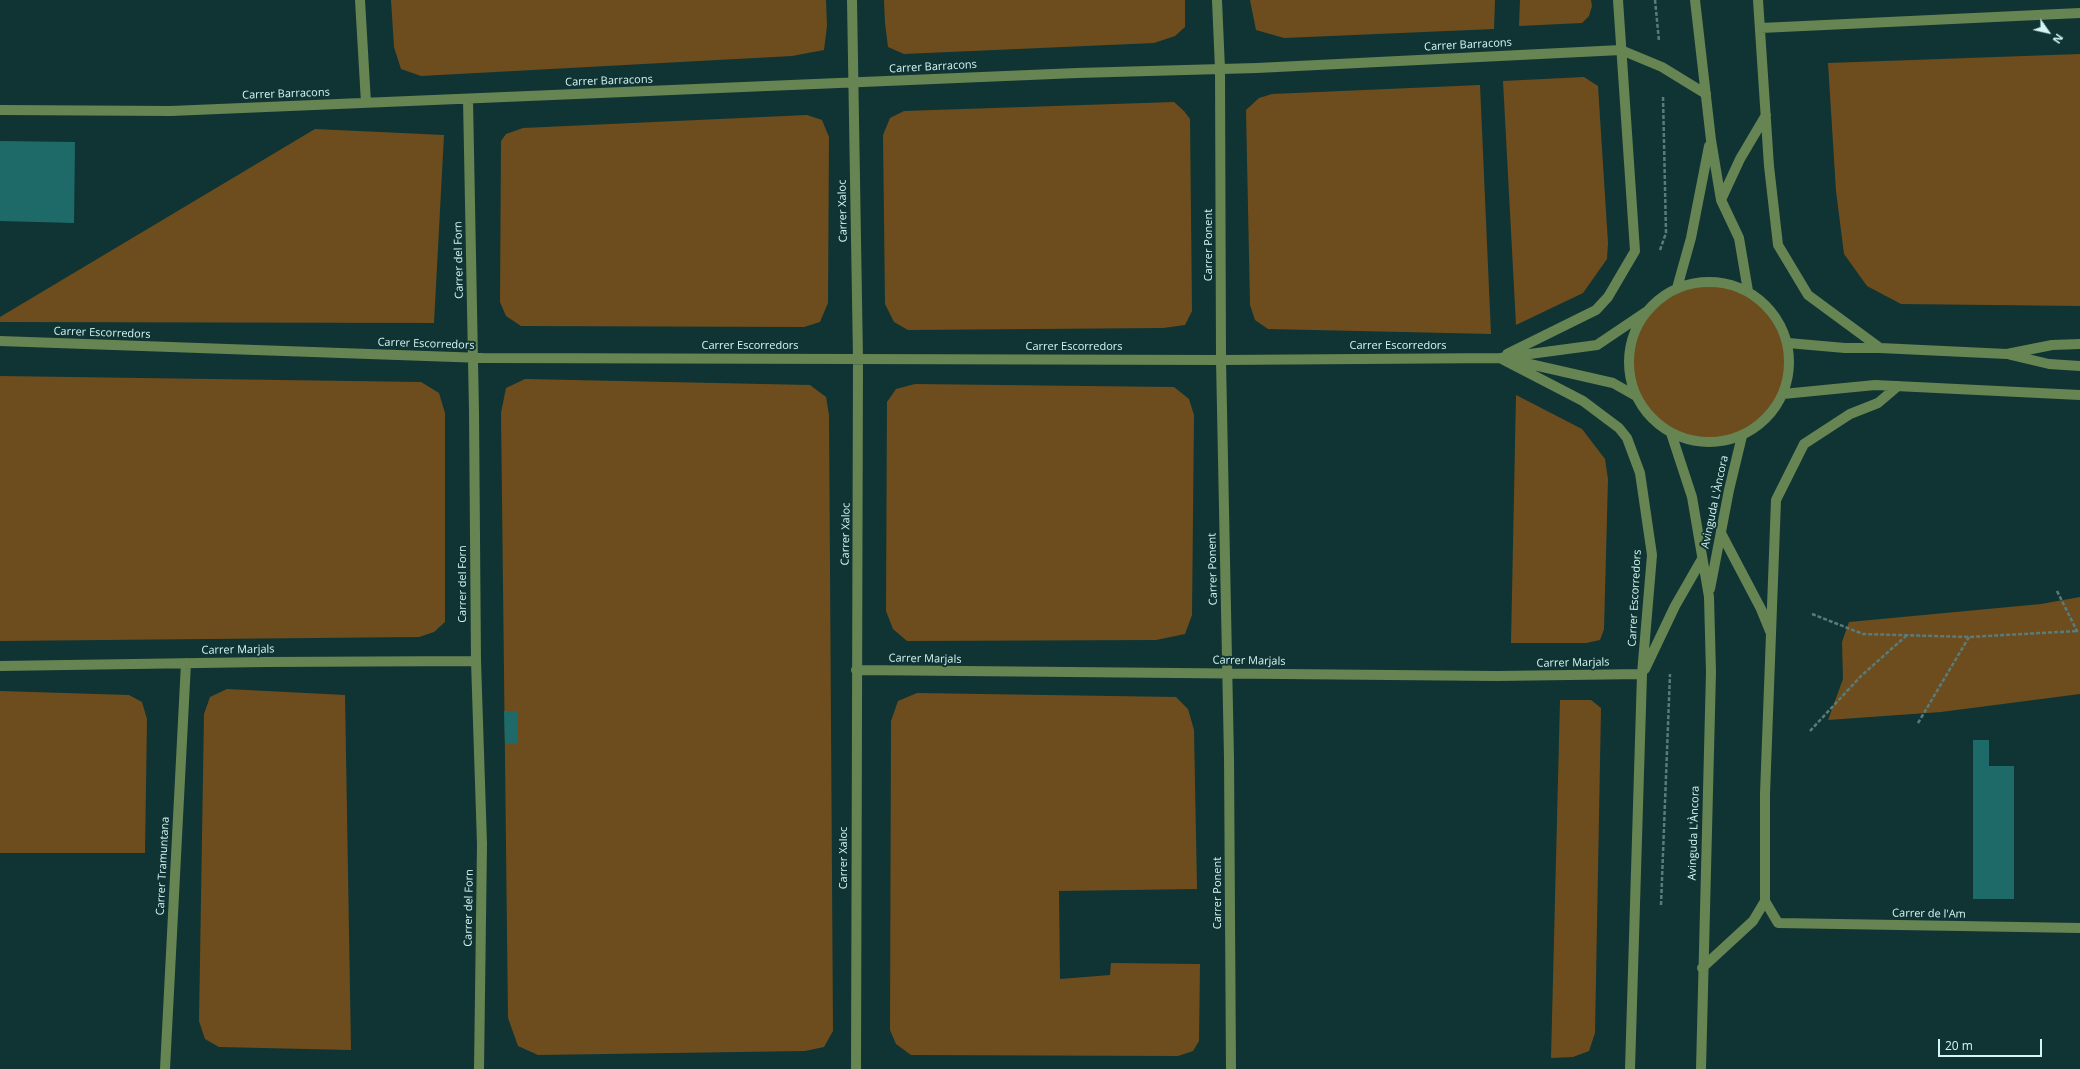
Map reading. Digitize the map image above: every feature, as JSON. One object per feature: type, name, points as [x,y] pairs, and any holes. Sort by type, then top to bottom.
[{"type":"street","points":[[360,0],[366,103]]},
{"type":"street","name":"Carrer Xaloc","points":[[852,0],[858,358],[856,1069]]},
{"type":"street","points":[[1217,0],[1220,69]]},
{"type":"street","points":[[1500,358],[1596,310],[1608,297],[1635,251],[1618,0]]},
{"type":"street","points":[[1695,0],[1711,140],[1721,200],[1739,238],[1748,291]]},
{"type":"street","points":[[1758,0],[1769,166],[1778,245],[1808,294],[1880,348]]},
{"type":"street","points":[[1761,28],[2080,13]]},
{"type":"street","name":"Carrer Barracons","points":[[0,110],[171,111],[1220,69],[1621,50],[1662,67],[1706,94]]},
{"type":"street","name":"Carrer Ponent","points":[[1220,69],[1221,360],[1228,673],[1231,1069]]},
{"type":"street","name":"Carrer del Forn","points":[[468,99],[473,357],[476,661],[482,844],[479,1069]]},
{"type":"street","points":[[1721,200],[1740,159],[1766,115]]},
{"type":"street","points":[[1677,288],[1691,238],[1711,140]]},
{"type":"street","points":[[1700,282],[1725,283],[1748,291],[1762,300],[1774,313],[1782,327],[1788,343],[1790,369],[1783,394],[1766,419],[1742,436],[1718,442],[1694,441],[1671,433],[1650,417],[1636,396],[1629,375],[1629,353],[1635,331],[1646,312],[1655,302],[1677,288],[1700,282]]},
{"type":"street","name":"Carrer Escorredors","points":[[0,341],[473,357],[1221,360],[1500,358],[1597,345],[1646,312]]},
{"type":"street","points":[[1788,343],[1845,348],[1880,348],[2007,354],[2049,364],[2080,366]]},
{"type":"street","points":[[2007,354],[2052,345],[2080,344]]},
{"type":"street","name":"Carrer Escorredors","points":[[1500,358],[1612,383],[1636,396]]},
{"type":"street","name":"Carrer Escorredors","points":[[1500,358],[1582,401],[1619,428],[1627,438],[1640,474],[1652,555],[1642,674],[1630,1069]]},
{"type":"street","points":[[1783,394],[1875,385],[2080,395]]},
{"type":"street","points":[[1702,968],[1753,921],[1765,901],[1765,794],[1776,500],[1789,471],[1804,444],[1850,414],[1878,403],[1898,386]]},
{"type":"street","name":"Avinguda L'Àncora","points":[[1671,433],[1692,497],[1709,597],[1711,672],[1702,968],[1701,1069]]},
{"type":"street","name":"Avinguda L'Àncora","points":[[1709,597],[1742,436]]},
{"type":"street","points":[[1721,533],[1761,609],[1772,636]]},
{"type":"street","points":[[1642,674],[1675,606],[1702,559]]},
{"type":"street","name":"Carrer Marjals","points":[[0,666],[476,661]]},
{"type":"street","name":"Carrer Tramuntana","points":[[165,1069],[186,663]]},
{"type":"street","name":"Carrer Marjals","points":[[856,670],[1497,676],[1642,674]]},
{"type":"street","name":"Carrer de l'Am","points":[[1765,901],[1778,923],[2080,928]]},
{"type":"path","points":[[1812,614],[1863,634],[1969,637],[2078,632],[2057,591]]},
{"type":"path","points":[[1810,730],[1861,676],[1906,635]]},
{"type":"path","points":[[1918,723],[1969,637]]},
{"type":"shaded area","points":[[391,0],[826,0],[827,26],[824,50],[792,56],[421,76],[401,69],[394,47]]},
{"type":"shaded area","points":[[884,0],[1185,0],[1185,27],[1175,36],[1154,43],[904,54],[888,47]]},
{"type":"shaded area","points":[[1250,0],[1495,0],[1494,29],[1284,38],[1256,30]]},
{"type":"shaded area","points":[[1520,0],[1591,0],[1592,6],[1589,16],[1582,23],[1519,26]]},
{"type":"shaded area","points":[[2080,54],[2080,306],[1901,304],[1867,286],[1844,254],[1836,191],[1828,63]]},
{"type":"shaded area","points":[[1584,77],[1598,86],[1608,243],[1607,259],[1583,293],[1516,325],[1503,81]]},
{"type":"shaded area","points":[[1480,85],[1491,334],[1268,329],[1255,320],[1250,305],[1246,110],[1259,98],[1272,94]]},
{"type":"shaded area","points":[[1174,102],[1190,119],[1192,311],[1185,325],[1163,328],[908,330],[894,322],[885,304],[883,135],[890,118],[904,111]]},
{"type":"shaded area","points":[[807,115],[822,120],[829,137],[828,303],[820,322],[804,327],[521,326],[506,316],[500,302],[501,141],[506,134],[523,128]]},
{"type":"shaded area","points":[[315,129],[444,135],[434,323],[0,322],[0,317]]},
{"type":"shaded area","points":[[1717,282],[1732,285],[1747,291],[1766,305],[1776,317],[1783,331],[1788,346],[1788,378],[1783,393],[1776,407],[1766,419],[1754,429],[1732,439],[1717,442],[1701,442],[1686,439],[1664,429],[1652,419],[1642,407],[1630,378],[1629,354],[1632,339],[1642,317],[1652,305],[1664,295],[1693,283]]},
{"type":"shaded area","points":[[0,376],[421,382],[439,393],[445,413],[445,622],[434,632],[419,637],[0,641]]},
{"type":"shaded area","points":[[525,379],[810,385],[826,397],[829,415],[833,1031],[824,1047],[805,1051],[538,1055],[518,1046],[508,1018],[501,413],[506,388]]},
{"type":"shaded area","points":[[915,384],[1174,387],[1189,399],[1194,415],[1192,615],[1185,634],[1156,640],[907,641],[893,629],[886,611],[887,402],[896,389]]},
{"type":"shaded area","points":[[1516,395],[1582,429],[1605,459],[1608,479],[1604,629],[1600,640],[1586,643],[1511,643]]},
{"type":"shaded area","points":[[2080,597],[2080,694],[1941,712],[1828,720],[1843,679],[1842,642],[1849,622],[2041,604]]},
{"type":"shaded area","points":[[227,689],[345,695],[351,1050],[219,1047],[205,1039],[199,1021],[204,714],[210,697]]},
{"type":"shaded area","points":[[0,691],[129,695],[142,702],[147,719],[145,853],[0,853]]},
{"type":"shaded area","points":[[917,693],[1176,697],[1188,709],[1194,730],[1197,889],[1059,891],[1060,979],[1110,975],[1111,963],[1200,964],[1199,1041],[1193,1051],[1178,1056],[911,1055],[896,1044],[890,1030],[891,721],[898,701]]},
{"type":"shaded area","points":[[1560,700],[1591,700],[1601,708],[1595,1033],[1589,1051],[1573,1057],[1551,1058]]},
{"type":"building","points":[[0,141],[75,142],[74,223],[0,221]]},
{"type":"building","points":[[504,711],[517,711],[517,743],[505,744]]},
{"type":"building","points":[[1973,740],[1989,740],[1989,766],[2014,766],[2014,899],[1973,899]]}]
